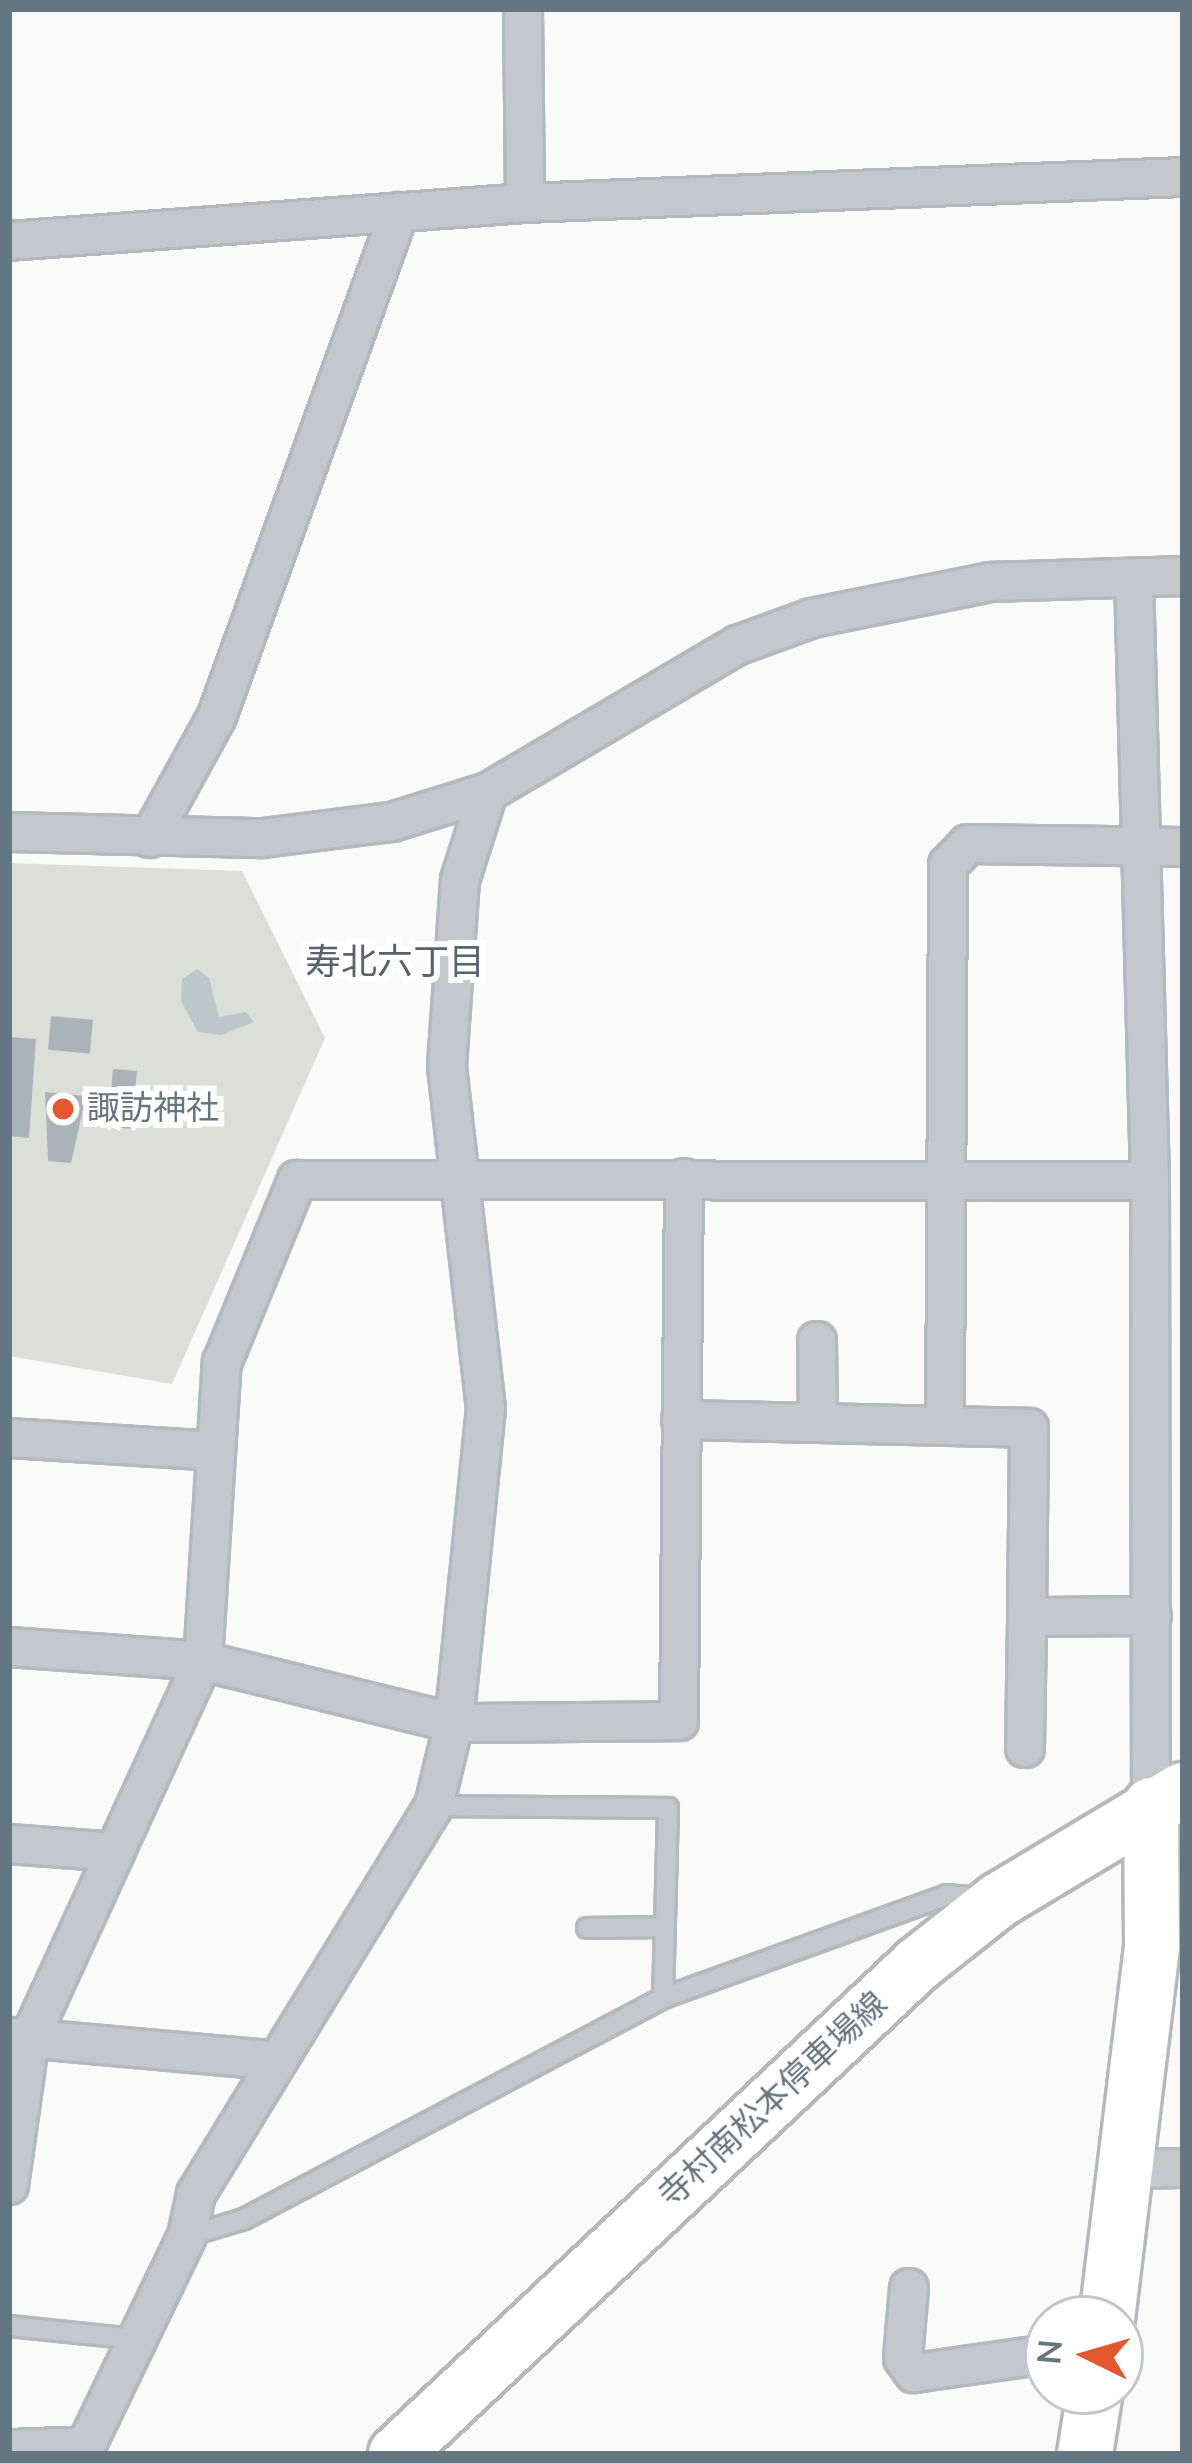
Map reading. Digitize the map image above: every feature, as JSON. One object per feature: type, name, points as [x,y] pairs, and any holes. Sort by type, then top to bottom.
[{"type":"main road","name":"寺村南松本停車場線","points":[[396,2454],[918,1964],[999,1900],[1167,1798]]},
{"type":"main road","points":[[1115,2295],[1157,2168],[1152,1945],[1167,1798]]},
{"type":"main road","points":[[1085,2454],[1092,2415]]},
{"type":"street","points":[[523,9],[525,203]]},
{"type":"street","points":[[9,241],[525,203],[1183,177]]},
{"type":"street","points":[[150,838],[218,716],[399,212]]},
{"type":"street","points":[[9,832],[150,838],[392,822],[488,792],[738,645],[812,618],[991,582],[1183,576]]},
{"type":"street","points":[[1134,578],[1150,1181],[1168,1433],[1153,1616],[1167,1798]]},
{"type":"street","points":[[9,2449],[85,2450],[134,2338],[187,2236],[196,2194],[271,2060],[434,1806],[454,1723],[486,1409],[447,1066],[460,880],[488,792]]},
{"type":"street","points":[[945,1424],[948,865],[968,844],[1183,848]]},
{"type":"street","points":[[9,1647],[203,1661],[454,1723],[680,1720],[684,1178]]},
{"type":"street","points":[[9,2185],[19,2037],[116,1852],[203,1661],[222,1363],[297,1180],[1150,1181]]},
{"type":"street","points":[[817,1342],[818,1422]]},
{"type":"street","points":[[681,1420],[1029,1428],[1025,1748]]},
{"type":"street","points":[[9,1438],[214,1451]]},
{"type":"street","points":[[1027,1617],[1153,1616]]},
{"type":"street","points":[[9,1844],[116,1852]]},
{"type":"street","points":[[19,2037],[271,2060]]},
{"type":"street","points":[[910,2288],[903,2358],[914,2373],[1024,2357]]},
{"type":"lane","points":[[434,1806],[668,1808],[663,1998]]},
{"type":"lane","points":[[187,2236],[244,2219],[663,1998],[947,1895],[999,1900]]},
{"type":"lane","points":[[587,1928],[664,1927]]},
{"type":"lane","points":[[9,2326],[134,2338]]},
{"type":"shaded area","points":[[9,863],[242,871],[325,1038],[172,1384],[9,1356]]},
{"type":"shaded area","points":[[197,969],[209,978],[219,1017],[246,1012],[254,1022],[221,1035],[198,1032],[181,1001],[182,979]]},
{"type":"building","points":[[51,1016],[93,1020],[90,1054],[48,1050]]},
{"type":"building","points":[[9,1037],[36,1039],[29,1138],[9,1136]]},
{"type":"building","points":[[113,1069],[137,1071],[132,1129],[108,1127]]},
{"type":"building","points":[[45,1092],[86,1096],[71,1163],[48,1161]]},
{"type":"place","name":"諏訪神社","points":[[63,1109]]},
{"type":"district","name":"寿北六丁目","points":[[395,963]]}]
